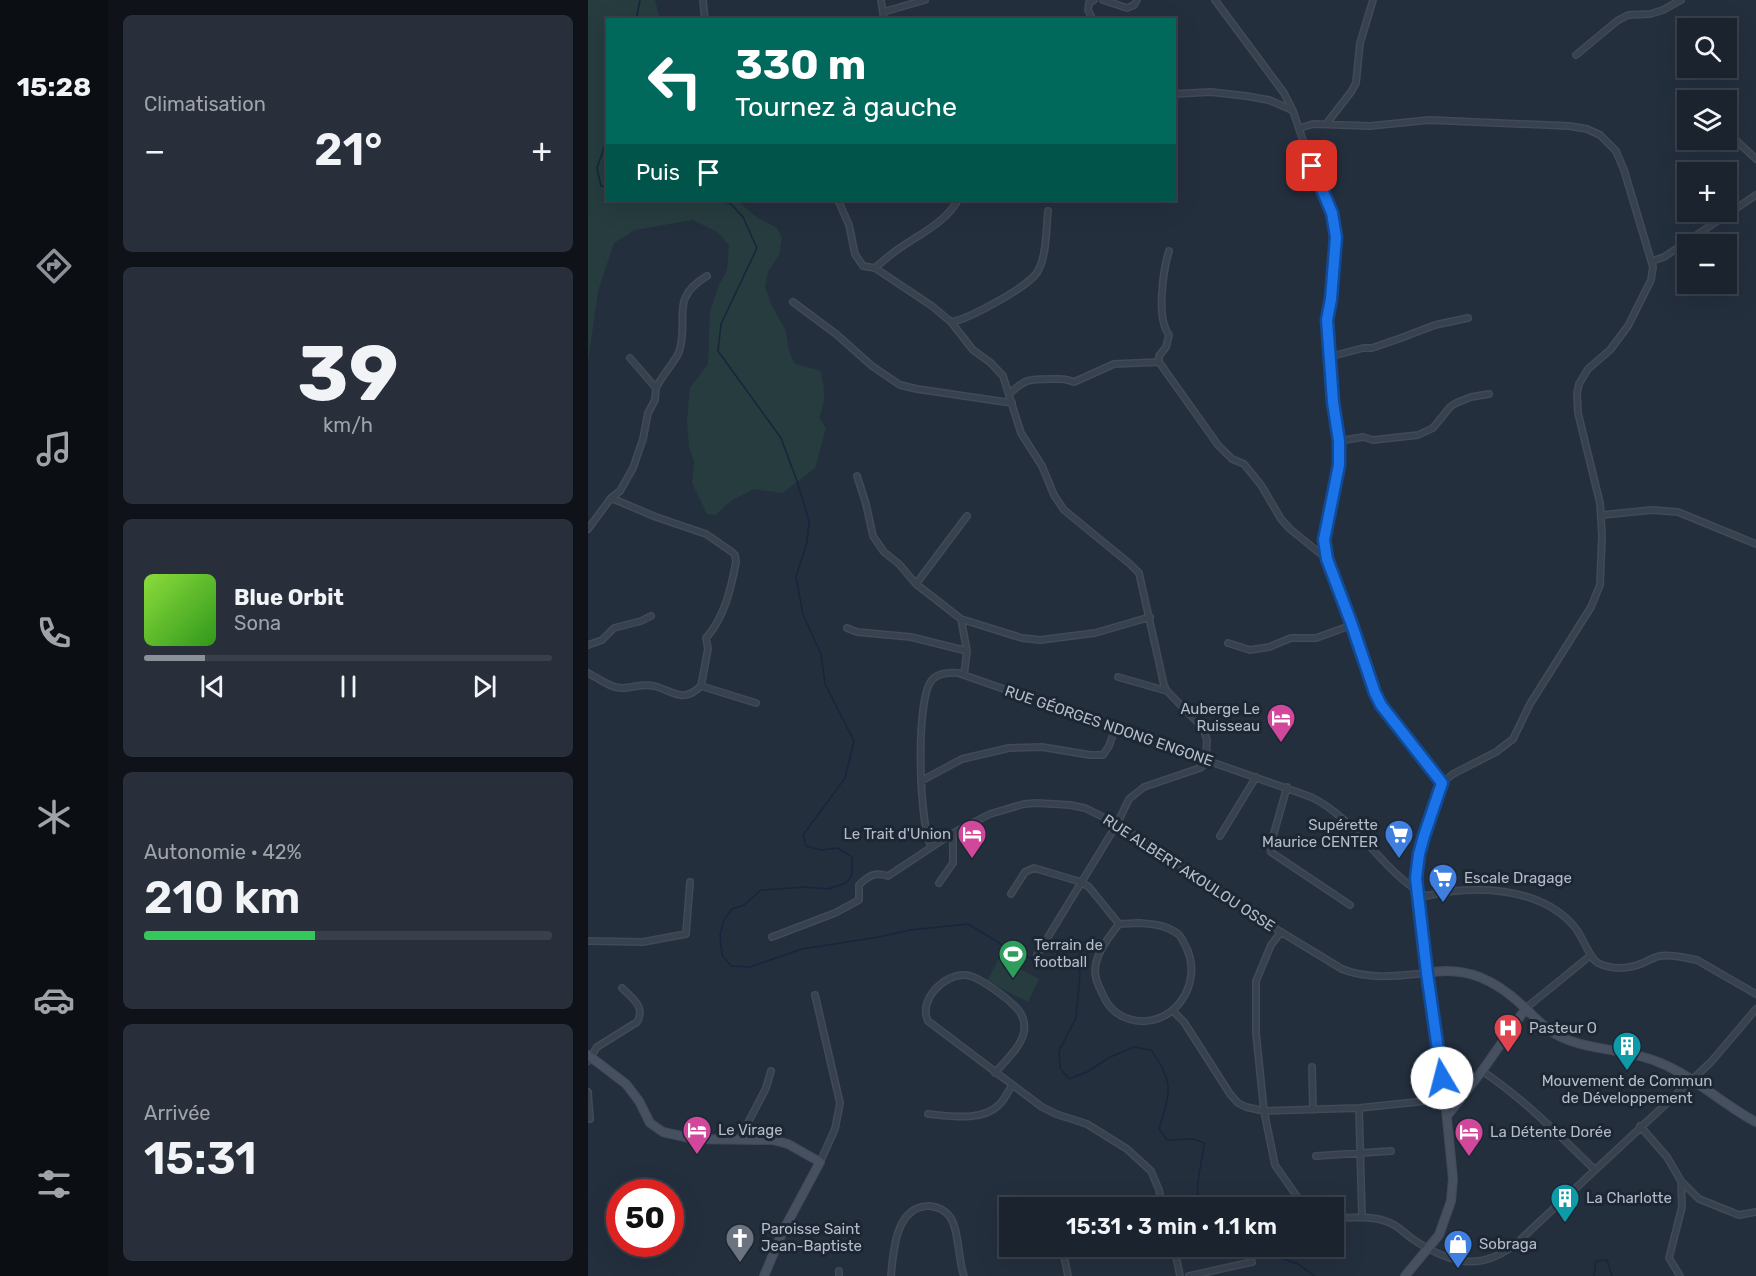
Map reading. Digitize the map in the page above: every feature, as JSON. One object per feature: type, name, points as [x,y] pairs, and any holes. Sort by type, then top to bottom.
[{"type":"main road","points":[[1405,1276],[1439,1235],[1451,1202],[1453,1179],[1445,1100],[1427,973],[1452,971],[1474,974],[1496,984],[1548,1029],[1567,1040],[1647,1057],[1668,1066],[1756,1122]]},
{"type":"main road","points":[[1447,1116],[1526,1008]]},
{"type":"main road","points":[[589,1057],[626,1084],[639,1101],[650,1123],[663,1132],[694,1139],[773,1140],[788,1144],[820,1162],[783,1232],[764,1276]]},
{"type":"street","points":[[703,0],[705,18]]},
{"type":"street","points":[[881,0],[884,18]]},
{"type":"street","points":[[883,12],[925,0]]},
{"type":"street","points":[[1092,18],[1088,10],[1089,3],[1094,0]]},
{"type":"street","points":[[1103,0],[1127,8],[1137,0]]},
{"type":"street","points":[[1215,0],[1284,93],[1300,128],[1309,158],[1332,213],[1336,237],[1327,320],[1333,402],[1339,441],[1337,477],[1324,540],[1327,559],[1381,705],[1442,783]]},
{"type":"street","points":[[1328,123],[1356,82],[1360,43],[1373,0]]},
{"type":"street","points":[[1576,55],[1617,21],[1628,15],[1650,14],[1681,0]]},
{"type":"street","points":[[1176,94],[1211,92],[1246,96],[1269,100],[1293,111]]},
{"type":"street","points":[[1300,128],[1328,123],[1344,126],[1370,126],[1429,120],[1569,126],[1594,131],[1605,139],[1620,159],[1652,261],[1650,280],[1628,326],[1610,350],[1588,369],[1578,393],[1578,413],[1598,489],[1602,515],[1601,577],[1596,597],[1570,643],[1530,704],[1517,732],[1502,749],[1453,774],[1442,783],[1419,854],[1416,878],[1427,973]]},
{"type":"street","points":[[1737,141],[1756,159]]},
{"type":"street","points":[[1652,261],[1671,252],[1756,195]]},
{"type":"street","points":[[838,201],[849,225],[855,254],[863,266],[875,268],[932,306],[951,322],[973,350],[991,363],[1003,376],[1021,433],[1042,466],[1054,495],[1064,510],[1139,573],[1167,691]]},
{"type":"street","points":[[875,268],[894,252],[924,234],[952,211],[957,201]]},
{"type":"street","points":[[951,322],[1004,298],[1038,273],[1042,261],[1048,211]]},
{"type":"street","points":[[1169,250],[1164,266],[1162,297],[1163,319],[1169,335],[1167,347],[1159,356],[1159,362],[1218,445],[1232,459],[1244,464],[1261,485],[1290,530],[1327,559]]},
{"type":"street","points":[[588,529],[611,498],[620,491],[633,468],[643,439],[648,413],[655,400],[656,388],[661,377],[678,355],[686,294],[692,284],[706,276]]},
{"type":"street","points":[[793,302],[836,334],[872,366],[900,385],[1012,403]]},
{"type":"street","points":[[1329,357],[1372,348],[1435,325],[1468,318]]},
{"type":"street","points":[[630,358],[656,388]]},
{"type":"street","points":[[1010,394],[1029,379],[1063,377],[1074,382],[1114,364],[1159,362]]},
{"type":"street","points":[[1339,441],[1363,437],[1373,440],[1418,435],[1433,428],[1456,403],[1471,397],[1489,394]]},
{"type":"street","points":[[857,476],[867,504],[873,536],[884,552],[899,564],[916,584],[961,619],[1022,638],[1040,640],[1095,633],[1150,618]]},
{"type":"street","points":[[588,673],[613,687],[645,685],[654,686],[675,695],[682,696],[691,693],[701,686],[708,649],[706,638],[713,630],[723,610],[734,573],[735,555],[706,534],[656,517],[611,498]]},
{"type":"street","points":[[1602,515],[1652,510],[1678,512],[1756,544]]},
{"type":"street","points":[[916,584],[967,516]]},
{"type":"street","points":[[588,645],[602,640],[614,628],[651,616]]},
{"type":"street","points":[[961,619],[968,651],[964,675]]},
{"type":"street","points":[[1228,643],[1251,650],[1269,647],[1291,638],[1317,638],[1352,625]]},
{"type":"street","points":[[847,628],[857,632],[911,637],[968,651]]},
{"type":"street","name":"RUE GÉORGES NDONG ENGONE","points":[[931,846],[926,835],[921,781],[922,733],[928,687],[931,681],[951,672],[1287,787],[1328,806],[1418,891]]},
{"type":"street","points":[[1037,955],[1117,824],[1129,799],[1144,787],[1200,768],[1208,760],[1207,740],[1203,728],[1167,691],[1118,677]]},
{"type":"street","points":[[701,686],[756,703]]},
{"type":"street","points":[[921,781],[962,759],[1009,748],[1042,747],[1103,755],[1115,729]]},
{"type":"street","points":[[1220,836],[1256,777]]},
{"type":"street","points":[[1287,787],[1270,847],[1271,852],[1350,906]]},
{"type":"street","name":"RUE ALBERT AKOULOU OSSE","points":[[772,937],[836,913],[859,900],[860,885],[872,874],[888,876],[953,832],[990,814],[1024,804],[1037,803],[1085,808],[1117,824],[1281,932],[1351,973],[1376,977],[1427,973]]},
{"type":"street","points":[[939,883],[953,863],[953,832]]},
{"type":"street","points":[[1011,894],[1029,869],[1034,868],[1082,882],[1097,896],[1119,924]]},
{"type":"street","points":[[588,941],[643,942],[686,934],[690,882]]},
{"type":"street","points":[[1418,891],[1426,896],[1448,891],[1482,890],[1515,894],[1539,902],[1569,920],[1582,936],[1591,955],[1598,963],[1614,968],[1636,965],[1662,955],[1696,960],[1756,993]]},
{"type":"street","points":[[1119,924],[1160,925],[1180,934],[1191,955],[1191,976],[1186,996],[1173,1011],[1162,1018],[1136,1021],[1123,1017],[1112,1011],[1105,999],[1095,976],[1096,963],[1107,939],[1119,924]]},
{"type":"street","points":[[1281,932],[1267,954],[1256,981],[1256,1033],[1264,1110],[1275,1165],[1297,1197]]},
{"type":"street","points":[[1526,1008],[1591,955]]},
{"type":"street","points":[[995,1073],[1023,1037],[1025,1029],[1021,1014],[1007,999],[971,976],[953,977],[936,988],[929,998],[925,1009],[928,1021],[995,1073],[1042,1107],[1087,1124],[1127,1149],[1151,1171],[1161,1197]]},
{"type":"street","points":[[589,1057],[597,1047],[636,1022],[640,1016],[640,1006],[622,988]]},
{"type":"street","points":[[815,995],[840,1103],[835,1130],[820,1162]]},
{"type":"street","points":[[1344,1217],[1388,1221],[1412,1239],[1449,1258],[1466,1262],[1484,1262],[1493,1259],[1519,1241],[1727,1046],[1756,1009]]},
{"type":"street","points":[[1173,1011],[1184,1022],[1238,1103],[1254,1110],[1359,1108],[1445,1100]]},
{"type":"street","points":[[1312,1066],[1313,1110]]},
{"type":"street","points":[[740,1140],[766,1088],[771,1071]]},
{"type":"street","points":[[1482,1071],[1511,1092],[1595,1170]]},
{"type":"street","points":[[928,1114],[978,1116],[988,1113],[1001,1103],[1012,1085]]},
{"type":"street","points":[[588,1092],[590,1119]]},
{"type":"street","points":[[1359,1108],[1362,1217]]},
{"type":"street","points":[[1640,1126],[1667,1157],[1681,1181],[1699,1199],[1739,1215],[1756,1212]]},
{"type":"street","points":[[1316,1156],[1361,1151],[1391,1151]]},
{"type":"street","points":[[1680,1276],[1669,1258],[1682,1207],[1681,1181]]},
{"type":"street","points":[[891,1276],[902,1222],[912,1211],[929,1206],[944,1210],[953,1221],[964,1276]]},
{"type":"street","points":[[1064,1257],[1068,1276]]},
{"type":"street","points":[[1176,1257],[1180,1276]]},
{"type":"street","points":[[1189,1276],[1252,1262]]},
{"type":"green space","points":[[588,0],[655,0],[660,18],[606,18],[606,201],[737,201],[758,218],[777,228],[782,238],[779,255],[768,272],[765,287],[772,306],[786,331],[789,351],[795,364],[821,371],[824,389],[824,400],[819,417],[826,428],[815,468],[783,493],[753,489],[731,501],[716,515],[707,514],[692,483],[694,461],[689,447],[687,420],[690,388],[708,364],[710,311],[727,270],[729,246],[719,233],[693,220],[635,230],[614,243],[598,291],[588,362]]},
{"type":"green space","name":"Terrain de football","points":[[999,958],[1039,979],[1028,1002],[987,981]]},
{"type":"waterway","points":[[636,18],[640,0]]},
{"type":"waterway","points":[[606,142],[597,168],[601,186],[606,187]]},
{"type":"waterway","points":[[714,201],[730,203],[743,217],[757,248],[721,324],[718,351],[781,438],[797,481],[809,521],[807,542],[796,577],[803,615],[821,654],[825,684],[854,741],[845,778],[803,835],[806,846],[821,850],[838,848],[852,857],[852,875],[846,883],[828,889],[805,887],[761,890],[744,905],[732,909],[724,920],[720,935],[722,955],[731,966],[750,967],[802,949],[910,930],[968,924],[1019,955],[1040,960],[1060,958],[1077,962],[1080,974],[1076,1018],[1059,1051],[1060,1068],[1069,1079],[1134,1047],[1151,1050],[1164,1071],[1168,1088],[1166,1106],[1159,1129],[1167,1140],[1193,1139],[1204,1143],[1198,1184],[1199,1197]]},
{"type":"waterway","points":[[1278,1257],[1298,1264],[1314,1276]]},
{"type":"waterway","points":[[1594,1276],[1596,1261],[1607,1260],[1612,1276]]},
{"type":"place","name":"Auberge Le Ruisseau","points":[[1281,744]]},
{"type":"place","name":"Le Trait d'Union","points":[[972,860]]},
{"type":"place","name":"Supérette Maurice CENTER","points":[[1399,860]]},
{"type":"place","name":"Escale Dragage","points":[[1443,904]]},
{"type":"place","name":"Terrain de football","points":[[1013,980]]},
{"type":"place","name":"Pasteur O","points":[[1508,1054]]},
{"type":"place","name":"Mouvement de Commun de Développement","points":[[1627,1072]]},
{"type":"place","name":"Le Virage","points":[[697,1156]]},
{"type":"place","name":"La Détente Dorée","points":[[1469,1158]]},
{"type":"place","name":"La Charlotte","points":[[1565,1224]]},
{"type":"place","name":"Paroisse Saint Jean-Baptiste","points":[[740,1264]]},
{"type":"place","name":"Sobraga","points":[[1458,1270]]},
{"type":"route","points":[[1312,166],[1332,213],[1336,237],[1327,320],[1333,402],[1339,441],[1339,465],[1324,540],[1327,559],[1381,705],[1442,783],[1419,854],[1416,878],[1442,1078]]}]
